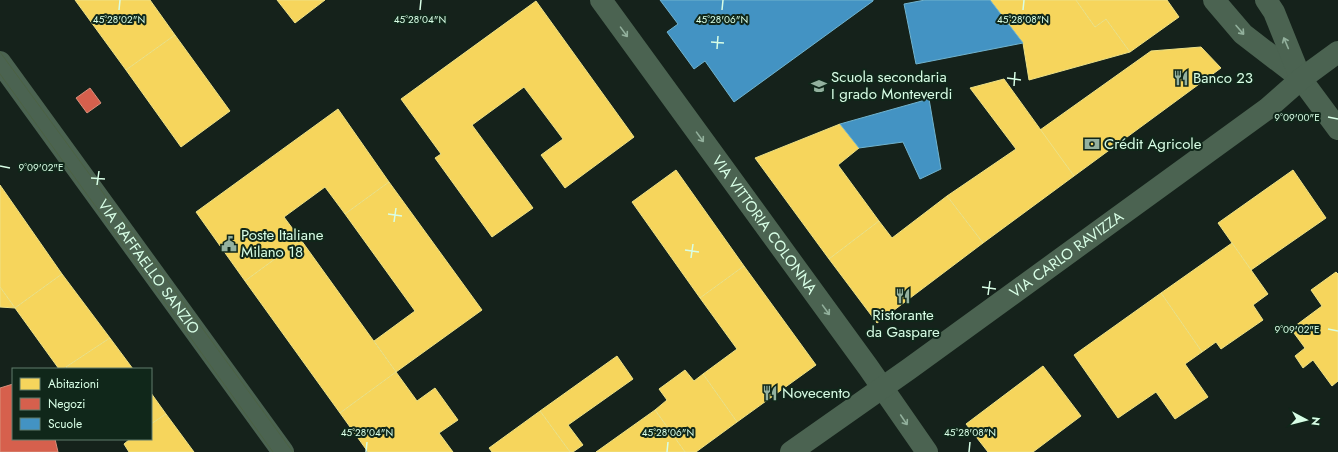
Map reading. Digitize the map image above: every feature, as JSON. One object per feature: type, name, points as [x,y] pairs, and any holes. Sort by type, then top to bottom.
[{"type":"street","name":"VIA VITTORIA COLONNA","points":[[601,0],[882,388],[926,452]]},
{"type":"street","points":[[1214,0],[1243,34],[1302,79]]},
{"type":"street","points":[[1266,0],[1274,12],[1302,79],[1338,129]]},
{"type":"street","name":"VIA CARLO RAVIZZA","points":[[791,452],[882,388],[1267,109],[1302,79],[1338,52]]},
{"type":"street","name":"VIA RAFFAELLO SANZIO","points":[[0,62],[283,452]]},
{"type":"building: Abitazioni","points":[[75,0],[150,0],[175,35],[126,70]]},
{"type":"building: Abitazioni","points":[[277,0],[325,0],[295,23]]},
{"type":"building: Abitazioni","points":[[990,0],[1076,0],[1095,27],[1106,19],[1130,52],[1029,80],[1023,43]]},
{"type":"building: Abitazioni","points":[[1076,0],[1167,0],[1179,17],[1130,52],[1106,19],[1095,27]]},
{"type":"building: Abitazioni","points":[[536,1],[634,137],[565,188],[541,155],[563,139],[524,87],[472,125],[533,208],[492,237],[435,158],[441,154],[401,99]]},
{"type":"building: Abitazioni","points":[[175,35],[230,111],[181,147],[126,70]]},
{"type":"building: Abitazioni","points":[[1201,47],[1221,68],[1074,176],[1040,130],[1151,51]]},
{"type":"building: Abitazioni","points":[[1004,79],[1074,176],[983,243],[947,196],[1016,149],[970,88]]},
{"type":"building: Abitazioni","points":[[338,109],[389,182],[345,214],[325,187],[284,217],[301,240],[245,281],[196,212]]},
{"type":"building: Abitazioni","points":[[840,124],[859,148],[838,165],[879,221],[829,259],[755,158]]},
{"type":"building: Abitazioni","points":[[676,170],[744,266],[700,298],[632,202]]},
{"type":"building: Abitazioni","points":[[1293,170],[1326,218],[1251,270],[1218,223]]},
{"type":"building: Abitazioni","points":[[389,182],[482,310],[396,372],[374,341],[415,311],[345,214]]},
{"type":"building: Abitazioni","points":[[0,185],[62,274],[15,308],[0,287]]},
{"type":"building: Abitazioni","points":[[947,196],[983,243],[877,323],[829,259],[879,221],[892,238]]},
{"type":"building: Abitazioni","points":[[301,240],[396,372],[340,413],[245,281]]},
{"type":"building: Abitazioni","points":[[1232,243],[1268,294],[1253,305],[1263,320],[1221,349],[1216,342],[1202,352],[1161,293]]},
{"type":"building: Abitazioni","points":[[744,266],[816,365],[737,422],[703,374],[737,349],[700,298]]},
{"type":"building: Abitazioni","points":[[1336,272],[1338,274],[1338,381],[1332,386],[1313,360],[1303,368],[1295,356],[1305,348],[1291,329],[1322,306],[1311,290]]},
{"type":"building: Abitazioni","points":[[62,274],[110,338],[65,368],[58,368],[15,308]]},
{"type":"building: Abitazioni","points":[[0,287],[15,308],[0,307]]},
{"type":"building: Abitazioni","points":[[1161,293],[1202,352],[1185,364],[1208,397],[1175,419],[1156,392],[1118,418],[1074,355]]},
{"type":"building: Abitazioni","points":[[110,338],[132,368],[67,368],[66,367]]},
{"type":"building: Abitazioni","points":[[617,356],[633,379],[568,425],[583,445],[573,452],[570,452],[540,411]]},
{"type":"building: Abitazioni","points":[[1043,366],[1081,416],[1033,452],[988,452],[966,424]]},
{"type":"building: Abitazioni","points":[[685,370],[694,381],[703,374],[737,422],[696,452],[685,452],[655,410],[667,400],[659,389]]},
{"type":"building: Abitazioni","points":[[396,372],[417,401],[435,388],[458,420],[439,433],[453,452],[368,452],[340,413]]},
{"type":"building: Abitazioni","points":[[152,394],[166,414],[152,423]]},
{"type":"building: Abitazioni","points":[[655,410],[685,452],[596,452]]},
{"type":"building: Abitazioni","points":[[540,411],[570,452],[492,452],[489,448]]},
{"type":"building: Abitazioni","points":[[166,414],[194,452],[129,452],[124,444],[129,440],[152,440],[152,423]]},
{"type":"building: Negozi","points":[[90,88],[101,103],[87,113],[76,98]]},
{"type":"building: Negozi","points":[[12,384],[12,440],[55,440],[58,452],[0,452],[0,388]]},
{"type":"building: Scuole","points":[[660,0],[873,1],[734,102],[705,61],[694,69],[667,32],[678,24]]},
{"type":"building: Scuole","points":[[925,0],[990,0],[1023,43],[916,64],[904,4]]},
{"type":"building: Scuole","points":[[929,99],[941,169],[920,179],[903,142],[859,148],[840,124]]},
{"type":"tram line","points":[[0,52],[293,452]]},
{"type":"tram line","points":[[0,74],[273,452]]},
{"type":"place","name":"Banco 23","points":[[1181,78]]},
{"type":"place","name":"Scuola secondaria I grado Monteverdi","points":[[819,86]]},
{"type":"place","name":"Crédit Agricole","points":[[1092,144]]},
{"type":"place","name":"Poste Italiane Milano 18","points":[[229,244]]},
{"type":"place","name":"Ristorante da Gaspare","points":[[903,296]]},
{"type":"place","name":"Novecento","points":[[770,393]]}]
